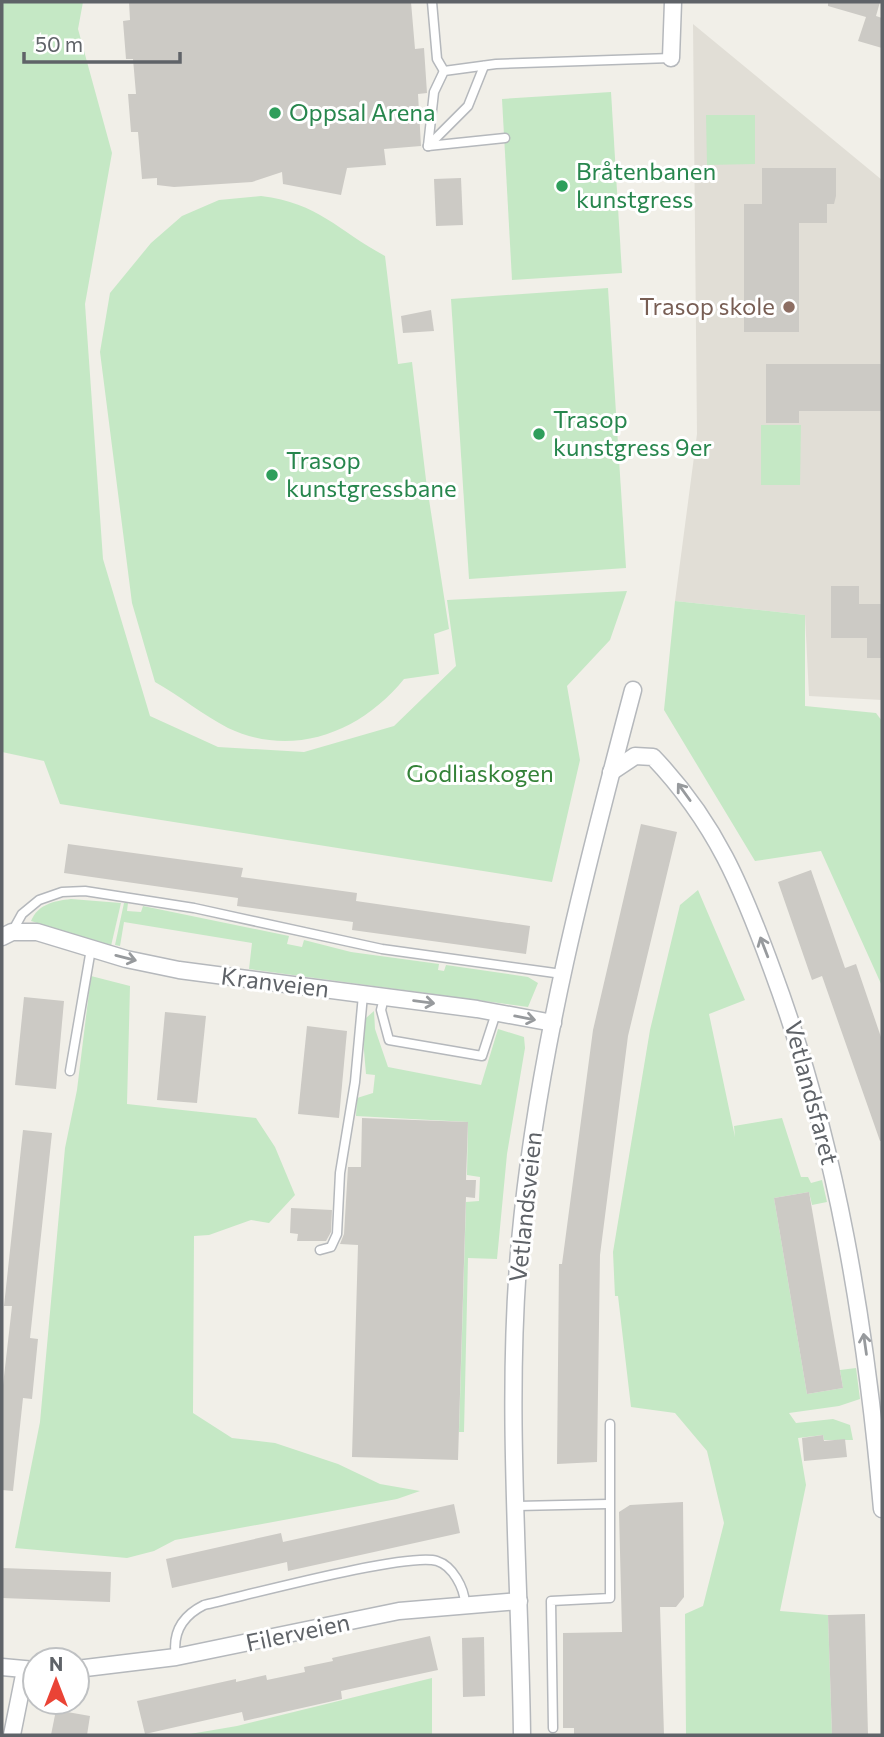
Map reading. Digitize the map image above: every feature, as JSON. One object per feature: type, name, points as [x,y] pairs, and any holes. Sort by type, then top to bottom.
[{"type":"street","points":[[671,58],[673,2]]},
{"type":"street","name":"Vetlandsveien","points":[[522,1735],[515,1343],[520,1240],[535,1125],[562,974],[633,690]]},
{"type":"street","name":"Vetlandsfaret","points":[[611,772],[635,756],[653,757],[677,782],[712,830],[735,873],[788,1011],[824,1138],[847,1233],[874,1401],[882,1509]]},
{"type":"street","name":"Kranveien","points":[[7,934],[37,932],[91,949],[179,970],[554,1023]]},
{"type":"street","name":"Filerveien","points":[[91,1668],[176,1657],[399,1611],[519,1601]]},
{"type":"street","points":[[2,1667],[21,1669]]},
{"type":"street","points":[[12,1735],[21,1702]]},
{"type":"lane","points":[[432,2],[436,59],[444,71]]},
{"type":"lane","points":[[444,71],[484,66],[671,58]]},
{"type":"lane","points":[[428,146],[468,106],[484,66]]},
{"type":"lane","points":[[428,146],[434,92],[444,71]]},
{"type":"lane","points":[[428,146],[505,138]]},
{"type":"lane","points":[[7,934],[22,914],[39,900],[62,892],[85,891],[194,908],[354,944],[562,974]]},
{"type":"lane","points":[[70,1071],[91,949]]},
{"type":"lane","points":[[320,1251],[331,1247],[337,1234],[340,1174],[354,1093],[363,995]]},
{"type":"lane","points":[[384,998],[381,1010],[389,1040],[482,1056],[496,1013]]},
{"type":"lane","points":[[553,1728],[551,1601],[610,1598],[610,1424]]},
{"type":"lane","points":[[517,1506],[608,1504]]},
{"type":"lane","points":[[176,1657],[174,1644],[177,1632],[188,1615],[204,1605],[418,1559],[437,1561],[461,1584],[464,1604]]},
{"type":"shaded area","name":"Trasop skole","points":[[693,24],[882,180],[882,700],[809,696],[805,615],[675,601],[697,434]]},
{"type":"green space","name":"Godliaskogen","points":[[2,2],[83,2],[78,29],[112,153],[85,304],[103,559],[150,716],[218,747],[304,752],[394,726],[456,666],[447,600],[627,591],[610,640],[567,686],[580,760],[552,882],[60,804],[44,761],[2,752]]},
{"type":"green space","name":"Bråtenbanen kunstgress","points":[[611,92],[622,273],[512,280],[502,99]]},
{"type":"green space","points":[[706,115],[755,115],[755,164],[707,165]]},
{"type":"green space","points":[[261,196],[313,211],[385,256],[398,364],[412,362],[426,480],[449,629],[434,634],[439,674],[404,679],[387,698],[347,726],[301,740],[277,741],[252,737],[228,728],[155,682],[132,603],[100,352],[110,293],[151,243],[182,216],[219,200]]},
{"type":"green space","name":"Trasop kunstgress 9er","points":[[608,288],[626,568],[469,579],[451,299]]},
{"type":"green space","points":[[761,425],[801,425],[800,485],[761,485]]},
{"type":"green space","points":[[675,601],[805,615],[805,706],[876,713],[882,721],[882,986],[821,851],[755,861],[664,710]]},
{"type":"green space","points":[[698,890],[745,1000],[709,1014],[735,1137],[734,1126],[782,1118],[801,1177],[808,1177],[811,1183],[822,1180],[827,1202],[812,1205],[809,1192],[774,1198],[807,1394],[843,1388],[840,1370],[856,1368],[860,1399],[839,1406],[789,1413],[796,1423],[833,1419],[850,1425],[853,1440],[824,1440],[823,1435],[798,1438],[806,1485],[780,1611],[828,1615],[832,1735],[686,1735],[685,1614],[703,1606],[724,1523],[707,1451],[675,1413],[631,1407],[618,1296],[615,1296],[613,1252],[650,1030],[680,905]]},
{"type":"green space","points":[[71,899],[121,903],[111,946],[31,921],[42,907]]},
{"type":"green space","points":[[124,903],[128,903],[127,911],[141,912],[143,906],[289,936],[287,944],[302,947],[304,940],[351,952],[439,964],[438,970],[444,971],[446,965],[528,977],[538,983],[528,1007],[249,969],[252,943],[124,922],[120,946],[115,945]]},
{"type":"green space","points":[[91,976],[130,986],[127,1104],[256,1118],[275,1147],[295,1195],[269,1223],[251,1220],[209,1235],[194,1236],[193,1413],[232,1438],[275,1443],[338,1464],[380,1484],[420,1491],[397,1499],[175,1540],[154,1551],[127,1558],[15,1548],[40,1422],[65,1148],[77,1090]]},
{"type":"green space","points":[[374,1011],[375,1029],[388,1067],[481,1085],[498,1029],[524,1037],[525,1048],[507,1154],[497,1259],[468,1258],[464,1432],[459,1432],[466,1202],[479,1201],[480,1177],[467,1175],[468,1122],[356,1116],[357,1098],[373,1093],[375,1075],[366,1074],[363,1039],[366,1018]]},
{"type":"green space","points":[[432,1678],[432,1735],[184,1735],[237,1726]]},
{"type":"building","name":"Oppsal Arena","points":[[129,2],[411,2],[415,49],[424,48],[427,93],[418,94],[421,146],[384,149],[386,165],[347,168],[341,195],[283,184],[282,172],[252,182],[174,187],[157,185],[157,178],[142,179],[138,132],[131,132],[128,94],[136,94],[133,59],[126,59],[123,21],[130,20]]},
{"type":"building","points":[[828,2],[880,2],[876,16],[882,18],[882,48],[858,41],[866,17],[828,6]]},
{"type":"building","points":[[762,168],[836,168],[836,196],[834,204],[827,204],[827,223],[799,223],[799,332],[744,332],[744,204],[762,204]]},
{"type":"building","points":[[461,178],[463,225],[436,226],[434,179]]},
{"type":"building","points":[[431,310],[434,331],[403,333],[401,316]]},
{"type":"building","points":[[766,364],[882,364],[882,411],[799,411],[799,423],[766,423]]},
{"type":"building","points":[[831,586],[859,586],[859,604],[882,604],[882,658],[867,658],[867,638],[831,638]]},
{"type":"building","points":[[641,824],[677,832],[628,1036],[600,1255],[597,1462],[557,1464],[559,1264],[562,1264],[593,1030]]},
{"type":"building","points":[[68,844],[243,868],[241,877],[357,893],[356,901],[530,926],[526,954],[352,930],[353,922],[237,906],[238,898],[64,873]]},
{"type":"building","points":[[811,870],[845,968],[856,964],[882,1040],[882,1141],[822,976],[812,980],[778,882]]},
{"type":"building","points":[[24,997],[64,1001],[56,1089],[15,1085]]},
{"type":"building","points":[[165,1012],[206,1016],[197,1103],[157,1100]]},
{"type":"building","points":[[307,1026],[347,1031],[339,1118],[298,1114]]},
{"type":"building","points":[[362,1118],[468,1122],[466,1180],[476,1180],[475,1198],[466,1197],[458,1460],[352,1457],[358,1245],[340,1244],[344,1234],[348,1167],[361,1167]]},
{"type":"building","points":[[23,1130],[52,1133],[30,1338],[38,1339],[32,1399],[23,1398],[13,1491],[2,1490],[2,1394],[12,1306],[4,1306]]},
{"type":"building","points":[[809,1192],[843,1388],[807,1394],[774,1198]]},
{"type":"building","points":[[291,1208],[332,1210],[331,1232],[326,1241],[297,1241],[298,1234],[290,1233]]},
{"type":"building","points":[[823,1435],[824,1441],[845,1439],[847,1457],[804,1461],[802,1438]]},
{"type":"building","points":[[683,1502],[684,1597],[676,1607],[660,1607],[664,1735],[574,1735],[574,1728],[563,1728],[563,1633],[622,1632],[619,1512],[630,1505]]},
{"type":"building","points":[[454,1504],[460,1533],[288,1571],[287,1562],[172,1588],[166,1559],[281,1533],[283,1542]]},
{"type":"building","points":[[2,1568],[111,1572],[110,1602],[2,1598]]},
{"type":"building","points":[[865,1614],[868,1735],[832,1735],[828,1615]]},
{"type":"building","points":[[430,1636],[438,1670],[341,1691],[342,1699],[244,1721],[242,1712],[145,1734],[137,1701],[236,1679],[236,1682],[266,1675],[267,1680],[305,1672],[304,1667],[333,1661],[332,1658]]},
{"type":"building","points":[[484,1637],[485,1696],[463,1697],[462,1638]]},
{"type":"building","points":[[55,1716],[90,1716],[87,1735],[51,1735]]},
{"type":"place","name":"Oppsal Arena","points":[[275,113]]},
{"type":"place","name":"Bråtenbanen kunstgress","points":[[562,186]]},
{"type":"place","name":"Trasop skole","points":[[789,307]]},
{"type":"place","name":"Trasop kunstgress 9er","points":[[539,434]]},
{"type":"place","name":"Trasop kunstgressbane","points":[[272,475]]}]
